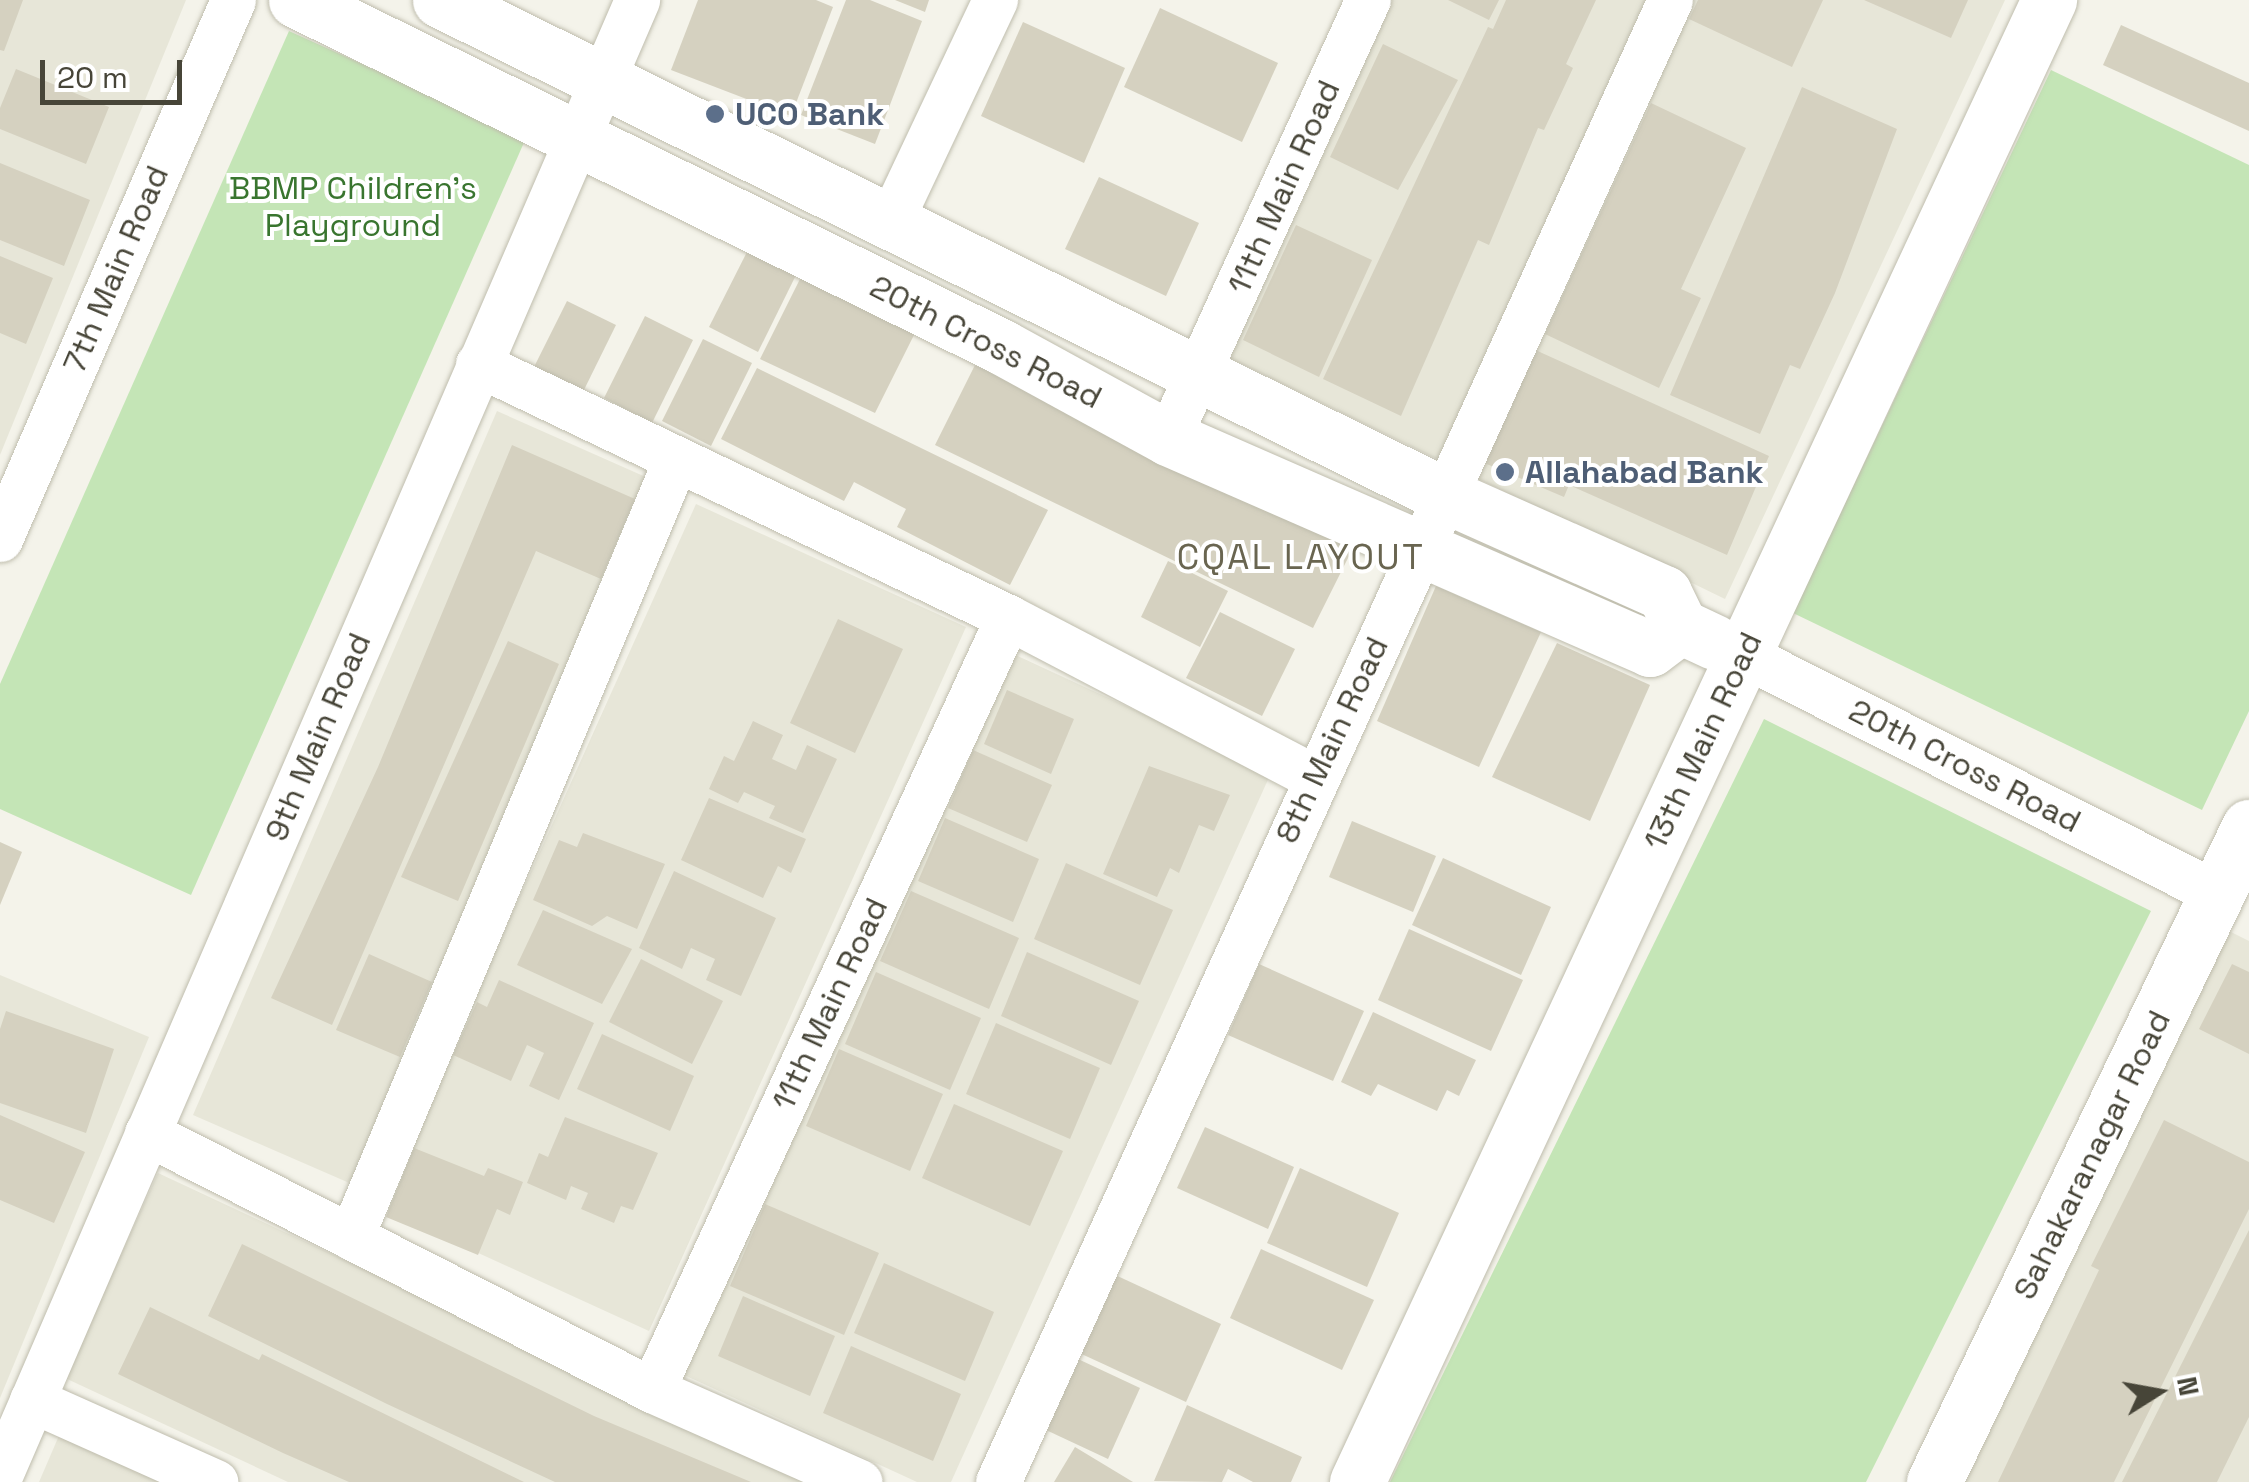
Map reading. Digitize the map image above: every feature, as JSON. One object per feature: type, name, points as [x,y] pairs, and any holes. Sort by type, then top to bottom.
[{"type":"street","name":"7th Main Road","points":[[0,539],[233,0]]},
{"type":"street","name":"20th Cross Road","points":[[296,0],[1002,347],[1168,438],[1650,649],[1680,626]]},
{"type":"street","name":"20th Cross Road","points":[[440,0],[1444,495],[1664,594],[1680,626],[2233,901]]},
{"type":"street","name":"9th Main Road","points":[[0,1475],[599,80],[637,0]]},
{"type":"street","points":[[890,222],[995,0]]},
{"type":"street","name":"11th Main Road","points":[[1168,438],[1368,0]]},
{"type":"street","name":"8th Main Road","points":[[998,1482],[1670,0]]},
{"type":"street","name":"13th Main Road","points":[[1356,1482],[2048,0]]},
{"type":"street","points":[[478,364],[1008,618],[1314,778]]},
{"type":"street","points":[[351,1237],[676,459]]},
{"type":"street","name":"11th Main Road","points":[[652,1390],[1008,618]]},
{"type":"street","name":"Sahakaranagar Road","points":[[1934,1482],[2233,901],[2249,828]]},
{"type":"street","points":[[148,1133],[652,1390],[860,1482]]},
{"type":"street","points":[[32,1400],[215,1482]]},
{"type":"shaded area","points":[[0,0],[186,0],[0,455]]},
{"type":"shaded area","points":[[1378,0],[2005,0],[1725,599],[1217,352]]},
{"type":"shaded area","points":[[497,411],[657,482],[354,1185],[193,1115]]},
{"type":"shaded area","points":[[696,504],[966,627],[649,1331],[380,1208]]},
{"type":"shaded area","points":[[1007,651],[1271,773],[951,1482],[917,1482],[682,1374]]},
{"type":"shaded area","points":[[2229,931],[2249,941],[2249,1482],[1962,1482]]},
{"type":"shaded area","points":[[0,975],[149,1037],[0,1398]]},
{"type":"shaded area","points":[[158,1173],[821,1482],[288,1482],[65,1378]]},
{"type":"shaded area","points":[[61,1431],[174,1482],[39,1482]]},
{"type":"green space","name":"BBMP Children's Playground","points":[[289,31],[526,138],[191,895],[0,809],[0,684]]},
{"type":"green space","points":[[2051,70],[2249,165],[2249,711],[2202,810],[1793,613]]},
{"type":"green space","points":[[1764,719],[2151,911],[1866,1482],[1390,1482]]},
{"type":"building","points":[[0,0],[23,0],[4,51],[0,50]]},
{"type":"building","points":[[698,0],[816,0],[833,7],[791,116],[671,70]]},
{"type":"building","points":[[846,0],[870,0],[922,21],[875,144],[801,115]]},
{"type":"building","points":[[895,0],[929,0],[925,12]]},
{"type":"building","points":[[1448,0],[1499,0],[1489,20]]},
{"type":"building","points":[[1506,0],[1596,0],[1566,64],[1573,68],[1544,130],[1538,128],[1489,245],[1478,240],[1401,416],[1323,379],[1488,27],[1493,29]]},
{"type":"building","points":[[1698,0],[1823,0],[1792,67],[1689,19]]},
{"type":"building","points":[[1864,0],[1968,0],[1951,38]]},
{"type":"building","points":[[1160,8],[1278,63],[1242,142],[1124,87]]},
{"type":"building","points":[[1023,22],[1125,68],[1084,163],[981,116]]},
{"type":"building","points":[[2121,25],[2249,83],[2249,131],[2103,65]]},
{"type":"building","points":[[1383,44],[1458,80],[1398,190],[1330,157]]},
{"type":"building","points":[[16,69],[109,107],[86,164],[0,129],[0,108]]},
{"type":"building","points":[[1802,87],[1897,129],[1835,293],[1800,369],[1790,365],[1760,434],[1670,395]]},
{"type":"building","points":[[1651,103],[1746,148],[1681,289],[1701,298],[1659,388],[1545,334]]},
{"type":"building","points":[[0,163],[90,200],[64,266],[0,240]]},
{"type":"building","points":[[1099,177],[1199,223],[1166,296],[1065,249]]},
{"type":"building","points":[[1296,225],[1372,260],[1319,377],[1243,340]]},
{"type":"building","points":[[751,244],[799,269],[758,352],[709,327]]},
{"type":"building","points":[[0,256],[53,278],[26,344],[0,333]]},
{"type":"building","points":[[802,275],[916,331],[875,413],[760,359]]},
{"type":"building","points":[[567,301],[616,325],[579,400],[530,375]]},
{"type":"building","points":[[645,316],[693,340],[652,423],[604,398]]},
{"type":"building","points":[[703,339],[752,363],[711,446],[662,421]]},
{"type":"building","points":[[1531,348],[1769,456],[1727,555],[1569,485],[1564,497],[1482,462]]},
{"type":"building","points":[[975,365],[1355,544],[1313,628],[935,445]]},
{"type":"building","points":[[757,368],[1048,510],[1010,585],[897,527],[906,509],[854,482],[844,501],[721,439]]},
{"type":"building","points":[[512,445],[635,499],[601,579],[536,551],[332,1025],[271,998],[378,767]]},
{"type":"building","points":[[1168,561],[1228,591],[1200,647],[1141,617]]},
{"type":"building","points":[[1436,586],[1541,632],[1479,767],[1377,721]]},
{"type":"building","points":[[1220,612],[1295,649],[1262,716],[1186,678]]},
{"type":"building","points":[[838,619],[903,649],[855,753],[790,723]]},
{"type":"building","points":[[508,641],[559,664],[458,901],[401,877]]},
{"type":"building","points":[[1557,643],[1650,685],[1590,821],[1492,777]]},
{"type":"building","points":[[1007,690],[1074,719],[1051,774],[984,744]]},
{"type":"building","points":[[753,721],[783,735],[772,759],[796,770],[807,745],[837,759],[803,833],[769,818],[775,806],[744,792],[738,803],[709,789],[724,756],[734,761]]},
{"type":"building","points":[[973,750],[1052,785],[1027,842],[948,808]]},
{"type":"building","points":[[1149,766],[1230,795],[1214,831],[1199,825],[1179,873],[1170,868],[1157,897],[1103,874]]},
{"type":"building","points":[[709,798],[806,839],[791,873],[778,866],[763,898],[681,860]]},
{"type":"building","points":[[945,818],[1039,859],[1013,922],[918,881]]},
{"type":"building","points":[[1352,821],[1436,856],[1413,912],[1329,877]]},
{"type":"building","points":[[583,833],[665,864],[637,929],[607,916],[592,926],[533,900],[559,840],[577,847]]},
{"type":"building","points":[[0,842],[22,852],[0,905]]},
{"type":"building","points":[[1443,858],[1551,907],[1521,975],[1412,925]]},
{"type":"building","points":[[1066,863],[1173,910],[1140,985],[1034,939]]},
{"type":"building","points":[[674,871],[776,918],[741,996],[706,980],[715,959],[691,948],[682,969],[639,948]]},
{"type":"building","points":[[911,891],[1019,938],[989,1009],[880,961]]},
{"type":"building","points":[[543,910],[632,949],[602,1004],[517,965]]},
{"type":"building","points":[[1409,929],[1523,980],[1491,1051],[1378,1000]]},
{"type":"building","points":[[1027,952],[1139,1001],[1111,1065],[1001,1016]]},
{"type":"building","points":[[369,954],[432,982],[400,1057],[336,1030]]},
{"type":"building","points":[[641,959],[723,1001],[692,1064],[609,1022]]},
{"type":"building","points":[[1259,964],[1364,1011],[1333,1081],[1228,1035]]},
{"type":"building","points":[[2232,964],[2249,972],[2249,1054],[2199,1029]]},
{"type":"building","points":[[876,972],[981,1018],[950,1090],[845,1044]]},
{"type":"building","points":[[499,980],[594,1023],[559,1100],[529,1086],[544,1053],[527,1045],[511,1081],[453,1055],[477,1002],[487,1007]]},
{"type":"building","points":[[6,1011],[114,1049],[86,1133],[0,1103],[0,1029]]},
{"type":"building","points":[[1373,1012],[1476,1060],[1459,1096],[1447,1090],[1437,1111],[1378,1084],[1371,1096],[1341,1082]]},
{"type":"building","points":[[996,1023],[1100,1068],[1070,1139],[966,1094]]},
{"type":"building","points":[[602,1034],[694,1076],[670,1131],[577,1089]]},
{"type":"building","points":[[839,1049],[943,1094],[910,1171],[806,1126]]},
{"type":"building","points":[[954,1104],[1063,1151],[1030,1226],[922,1178]]},
{"type":"building","points":[[0,1115],[85,1152],[54,1223],[0,1200]]},
{"type":"building","points":[[565,1117],[658,1153],[633,1210],[621,1206],[614,1223],[581,1209],[588,1193],[571,1186],[566,1200],[527,1183],[539,1153],[548,1157]]},
{"type":"building","points":[[2164,1120],[2249,1162],[2249,1209],[2114,1482],[1998,1482],[2099,1270],[2091,1266]]},
{"type":"building","points":[[1205,1127],[1294,1167],[1268,1229],[1177,1188]]},
{"type":"building","points":[[414,1148],[484,1176],[488,1168],[523,1182],[510,1215],[497,1209],[478,1255],[386,1217]]},
{"type":"building","points":[[1300,1168],[1399,1213],[1367,1287],[1267,1243]]},
{"type":"building","points":[[765,1204],[879,1253],[844,1335],[730,1286]]},
{"type":"building","points":[[2249,1230],[2249,1417],[2217,1482],[2122,1482]]},
{"type":"building","points":[[242,1244],[594,1416],[751,1482],[555,1482],[387,1404],[208,1316]]},
{"type":"building","points":[[1261,1249],[1374,1300],[1342,1370],[1230,1318]]},
{"type":"building","points":[[884,1263],[994,1312],[965,1381],[854,1333]]},
{"type":"building","points":[[1111,1273],[1221,1324],[1186,1402],[1075,1351]]},
{"type":"building","points":[[743,1296],[835,1336],[810,1396],[718,1356]]},
{"type":"building","points":[[150,1307],[259,1360],[262,1354],[524,1482],[349,1482],[283,1453],[118,1374]]},
{"type":"building","points":[[851,1346],[961,1394],[933,1461],[823,1413]]},
{"type":"building","points":[[1078,1359],[1140,1388],[1108,1459],[1046,1430]]},
{"type":"building","points":[[1187,1405],[1302,1457],[1291,1482],[1253,1482],[1228,1469],[1222,1482],[1154,1481]]},
{"type":"building","points":[[1075,1447],[1133,1482],[1054,1482]]},
{"type":"place","name":"UCO Bank","points":[[715,114]]},
{"type":"place","name":"Allahabad Bank","points":[[1505,472]]},
{"type":"district","name":"CQAL LAYOUT","points":[[1301,557]]}]
